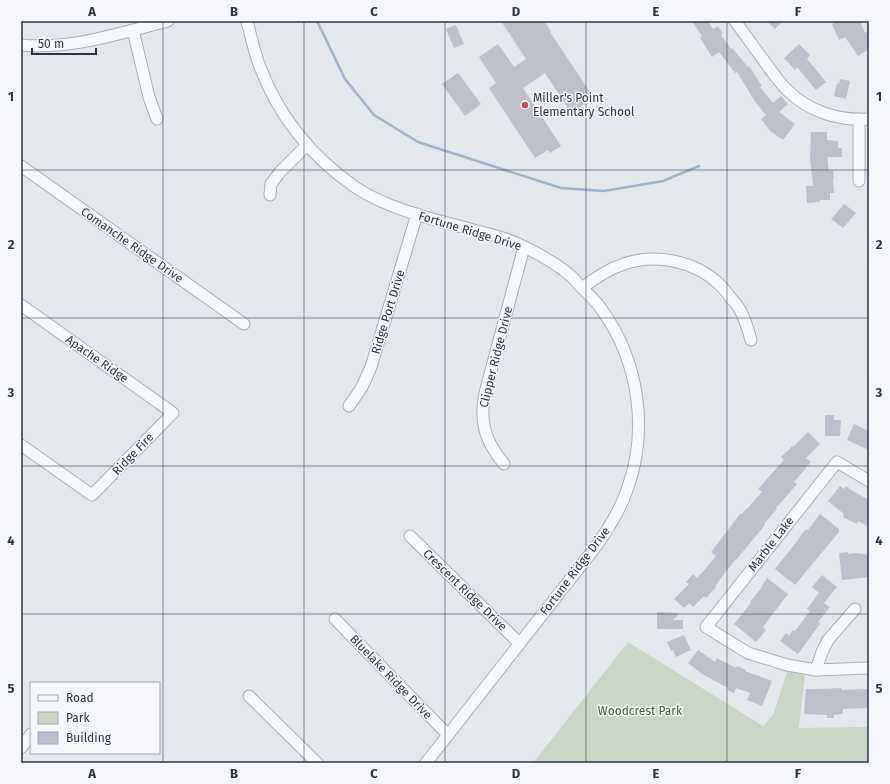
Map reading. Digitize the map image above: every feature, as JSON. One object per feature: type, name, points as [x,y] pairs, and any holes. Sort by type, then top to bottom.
[{"type":"street","points":[[21,45],[61,45],[75,43],[168,21]]},
{"type":"street","name":"Fortune Ridge Drive","points":[[247,21],[260,67],[279,108],[294,129],[319,158],[357,188],[385,203],[417,214],[514,242],[556,265],[573,278],[602,309],[622,346],[630,366],[635,386],[638,407],[637,453],[633,472],[620,508],[597,545],[426,763]]},
{"type":"street","points":[[735,21],[779,81],[796,98],[815,110],[824,113],[841,118],[864,119],[859,181]]},
{"type":"street","points":[[132,30],[149,97],[157,119]]},
{"type":"street","points":[[270,195],[271,184],[280,172],[307,145]]},
{"type":"street","name":"Comanche Ridge Drive","points":[[21,166],[244,324]]},
{"type":"street","name":"Ridge Port Drive","points":[[349,406],[362,387],[371,367],[417,214]]},
{"type":"street","name":"Clipper Ridge Drive","points":[[504,464],[496,454],[488,439],[483,423],[482,406],[524,247]]},
{"type":"street","points":[[582,288],[606,272],[635,261],[655,259],[686,265],[704,273],[721,286],[741,310],[747,324],[751,340]]},
{"type":"street","name":"Apache Ridge","points":[[21,305],[173,413]]},
{"type":"street","name":"Ridge Fire","points":[[21,445],[92,495],[173,413]]},
{"type":"street","name":"Marble Lake","points":[[816,670],[787,665],[748,653],[706,627],[837,462],[869,481]]},
{"type":"street","name":"Crescent Ridge Drive","points":[[410,536],[519,643]]},
{"type":"street","points":[[855,609],[828,640],[816,670],[869,668]]},
{"type":"street","name":"Bluelake Ridge Drive","points":[[335,619],[448,735]]},
{"type":"street","points":[[249,696],[317,763]]},
{"type":"street","points":[[21,748],[30,735]]},
{"type":"green space","name":"Woodcrest Park","points":[[628,642],[763,726],[773,715],[787,672],[805,675],[799,728],[869,727],[869,763],[533,763]]},
{"type":"building","points":[[501,21],[544,21],[594,98],[571,113],[545,73],[523,88],[561,146],[550,153],[548,150],[535,158],[489,88],[496,83],[479,57],[498,44],[514,67],[526,59]]},
{"type":"building","points":[[692,21],[708,21],[713,29],[718,26],[723,34],[721,35],[731,49],[732,48],[748,67],[749,66],[762,86],[760,87],[773,103],[781,96],[788,104],[779,112],[795,124],[783,140],[770,131],[761,119],[766,115],[756,103],[737,72],[735,73],[719,52],[712,57],[700,38],[702,36]]},
{"type":"building","points":[[767,21],[783,21],[775,29]]},
{"type":"building","points":[[838,21],[860,21],[865,33],[869,30],[869,49],[858,56],[845,37],[839,40],[832,24]]},
{"type":"building","points":[[456,25],[464,44],[454,48],[446,29]]},
{"type":"building","points":[[799,44],[810,55],[807,59],[826,82],[816,90],[797,67],[795,70],[784,58]]},
{"type":"building","points":[[458,73],[481,104],[465,116],[442,84]]},
{"type":"building","points":[[840,79],[850,81],[846,99],[834,96],[837,83],[839,84]]},
{"type":"building","points":[[811,132],[827,132],[827,140],[838,141],[838,148],[842,148],[842,157],[827,157],[829,171],[833,170],[834,179],[834,193],[830,193],[830,200],[820,200],[820,202],[807,203],[806,186],[813,186],[810,158]]},
{"type":"building","points":[[844,204],[856,213],[843,228],[831,219]]},
{"type":"building","points":[[825,415],[834,415],[834,420],[841,420],[840,436],[825,436]]},
{"type":"building","points":[[854,424],[869,431],[869,450],[847,440]]},
{"type":"building","points":[[808,432],[820,444],[806,458],[811,462],[794,482],[797,484],[776,508],[777,509],[764,524],[765,525],[735,560],[715,586],[716,587],[706,598],[704,596],[693,607],[689,603],[684,608],[674,599],[689,584],[686,582],[693,574],[697,578],[716,556],[711,552],[740,514],[747,509],[762,492],[758,489],[784,460],[781,457]]},
{"type":"building","points":[[840,486],[844,489],[846,486],[869,500],[869,527],[858,521],[857,524],[843,517],[844,514],[828,501]]},
{"type":"building","points":[[820,514],[839,529],[839,532],[795,585],[775,569],[800,536],[806,529],[808,530]]},
{"type":"building","points":[[848,552],[848,554],[855,553],[869,555],[869,577],[842,580],[839,553]]},
{"type":"building","points":[[822,575],[837,587],[824,603],[830,607],[818,622],[820,624],[798,654],[780,641],[786,633],[789,636],[793,630],[795,631],[810,611],[807,609],[819,593],[812,587]]},
{"type":"building","points":[[767,578],[788,594],[763,627],[766,630],[756,642],[734,624],[751,603],[750,602]]},
{"type":"building","points":[[657,612],[680,613],[673,620],[683,620],[683,629],[657,629]]},
{"type":"building","points":[[684,635],[691,650],[676,657],[673,650],[671,651],[667,642]]},
{"type":"building","points":[[698,650],[715,662],[717,658],[736,668],[737,666],[746,670],[745,671],[772,681],[762,706],[747,700],[750,693],[736,688],[734,693],[727,690],[728,688],[702,674],[688,663]]},
{"type":"building","points":[[841,688],[842,690],[869,689],[869,708],[843,709],[843,714],[834,715],[834,718],[827,718],[827,715],[804,714],[806,689]]},
{"type":"waterway","points":[[317,21],[345,79],[374,115],[418,142],[561,188],[604,191],[663,181],[699,166]]},
{"type":"place","name":"Miller's Point Elementary School","points":[[525,105]]}]
